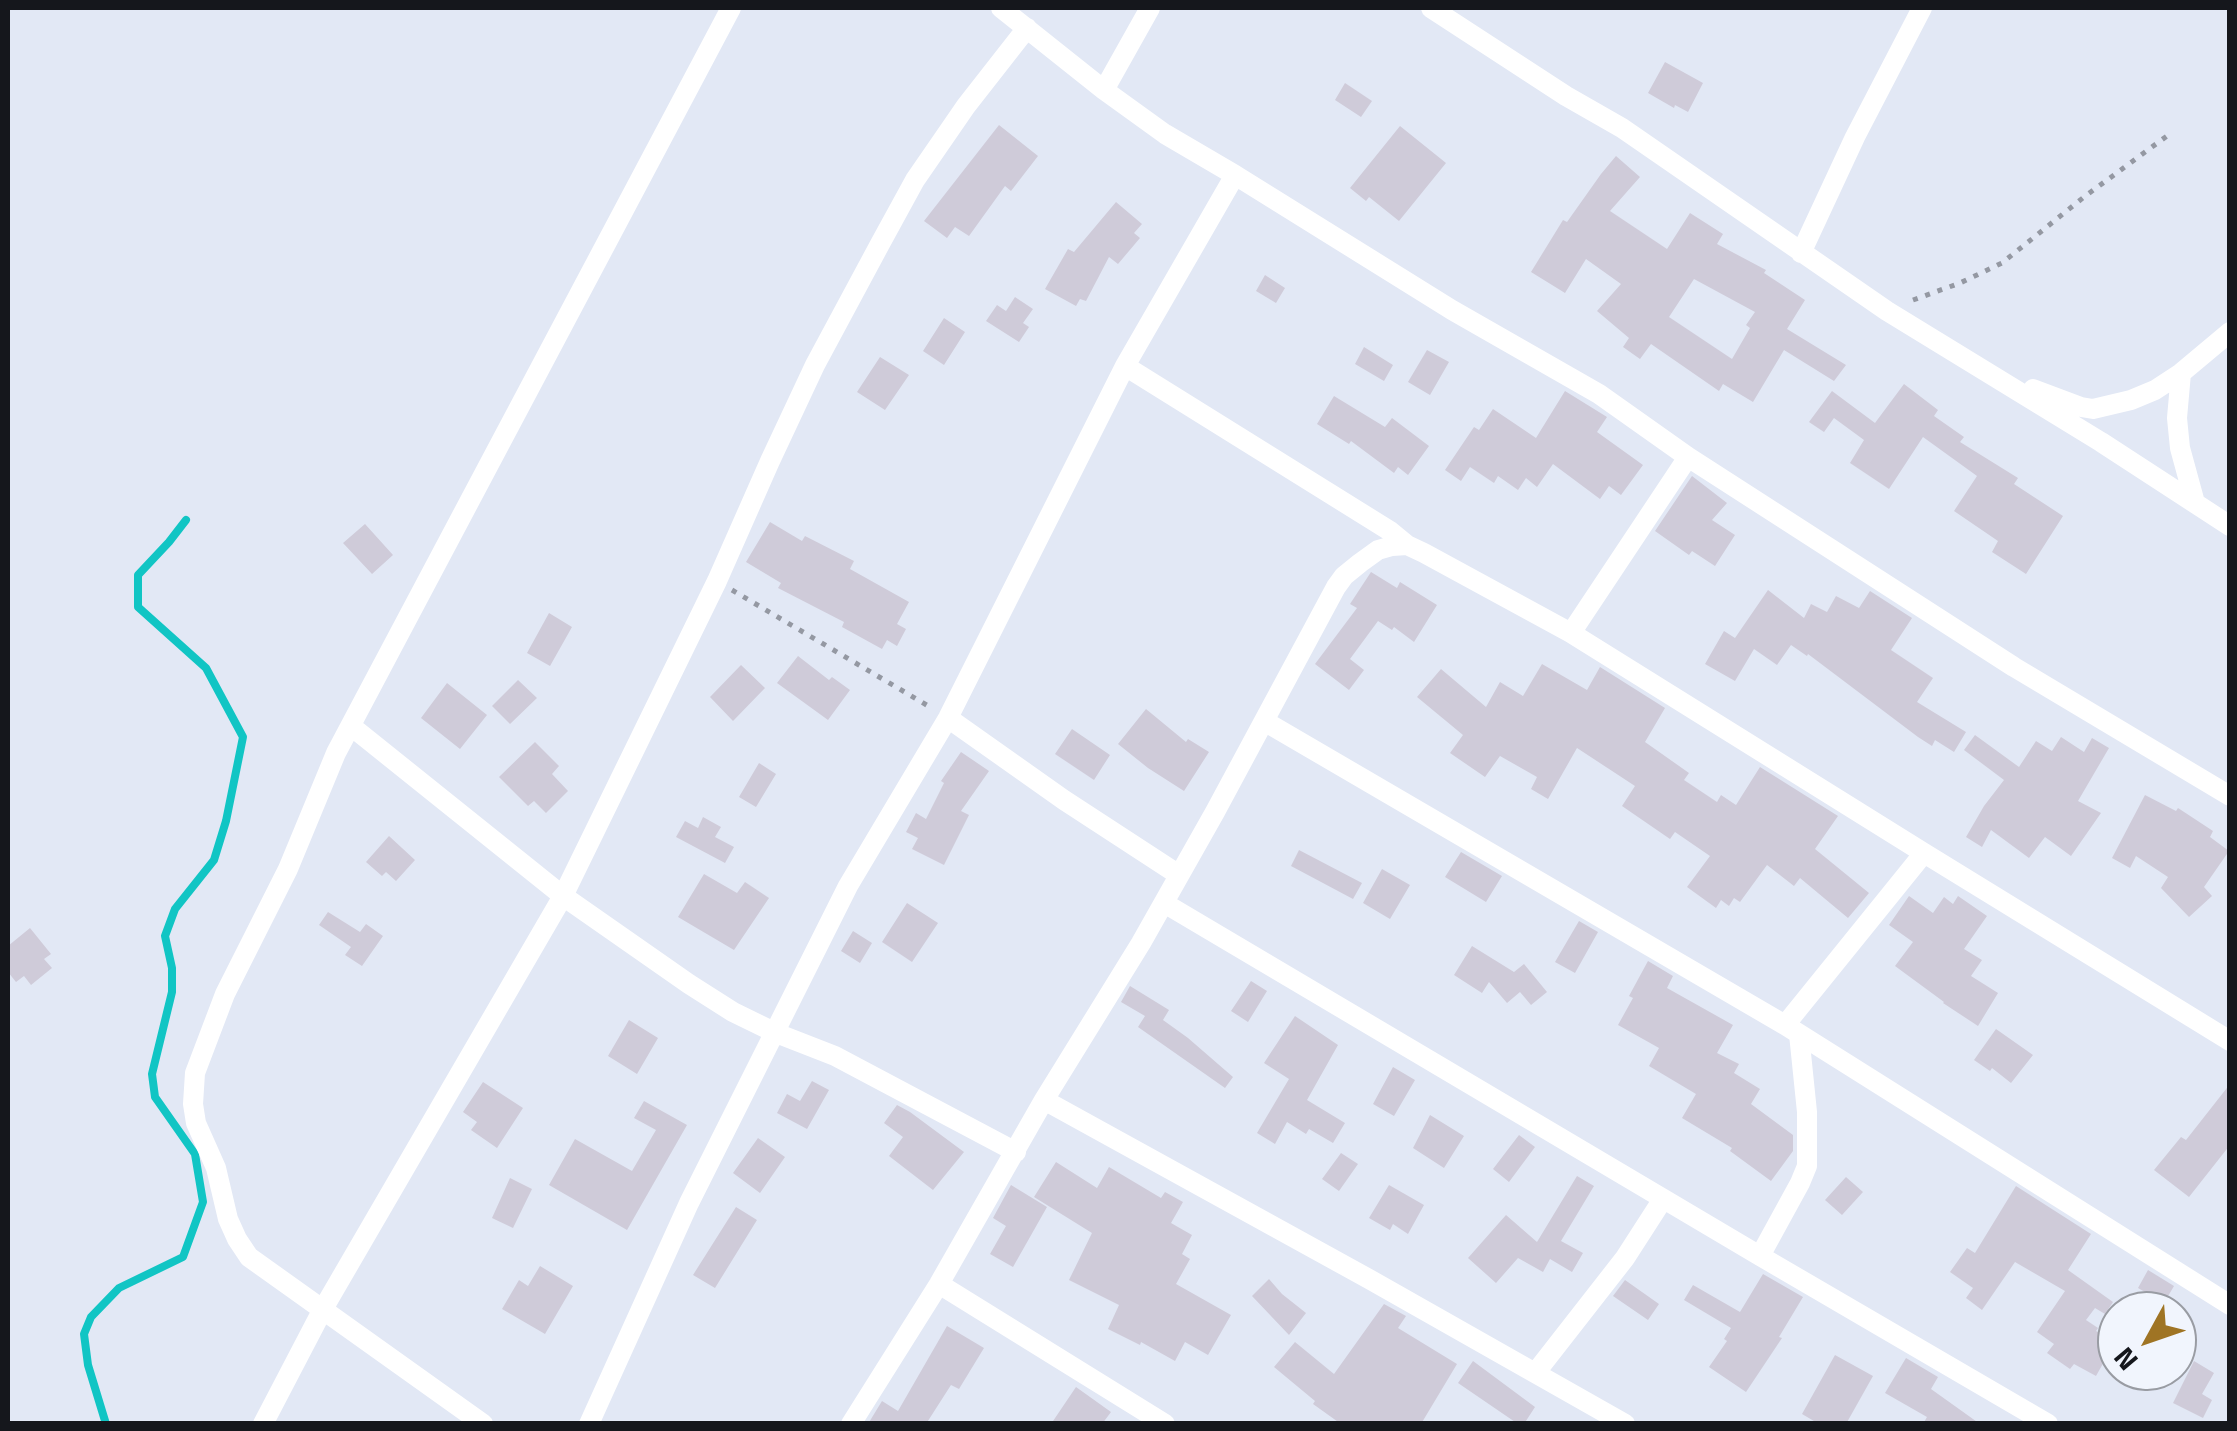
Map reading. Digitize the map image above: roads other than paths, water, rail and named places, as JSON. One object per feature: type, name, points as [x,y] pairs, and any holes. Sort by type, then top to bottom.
[{"type":"street","points":[[483,1424],[249,1258],[228,1219],[216,1168],[196,1123],[193,1087],[199,1058],[225,994],[288,869],[351,726],[732,8]]},
{"type":"street","points":[[1002,8],[1166,134],[1452,310],[1599,394],[1688,457],[1998,657],[2230,796]]},
{"type":"street","points":[[1104,90],[1150,8]]},
{"type":"street","points":[[1431,8],[1622,128],[1887,311],[1998,377],[2230,526]]},
{"type":"street","points":[[1801,253],[1922,8]]},
{"type":"street","points":[[262,1424],[323,1309],[563,896],[717,581],[815,366],[914,180],[1027,28]]},
{"type":"street","points":[[589,1424],[690,1204],[848,886],[948,718],[1125,366],[1236,174]]},
{"type":"street","points":[[1998,377],[2092,408],[2132,400],[2155,390],[2230,332]]},
{"type":"street","points":[[1125,366],[1407,546],[1572,632],[2230,1041]]},
{"type":"street","points":[[2181,372],[2177,418],[2180,448],[2195,503]]},
{"type":"street","points":[[1572,632],[1688,457]]},
{"type":"street","points":[[851,1424],[940,1284],[1044,1100],[1164,903],[1328,601],[1344,576],[1378,550],[1407,546]]},
{"type":"street","points":[[948,718],[1179,876]]},
{"type":"street","points":[[1264,721],[1792,1030],[2230,1305]]},
{"type":"street","points":[[351,726],[563,896],[688,984],[733,1012],[835,1056],[1016,1152]]},
{"type":"street","points":[[1760,1256],[1806,1166],[1807,1112],[1792,1030],[1924,854]]},
{"type":"street","points":[[1164,903],[2048,1424]]},
{"type":"street","points":[[1044,1100],[1624,1424]]},
{"type":"street","points":[[1536,1372],[1625,1258],[1663,1199]]},
{"type":"street","points":[[940,1284],[1165,1424]]},
{"type":"waterway","points":[[106,1424],[88,1365],[84,1334],[91,1317],[119,1288],[183,1257],[203,1202],[195,1154],[155,1097],[152,1074],[172,992],[165,936],[175,909],[214,860],[243,737],[206,668],[138,607],[138,575],[186,520]]}]
